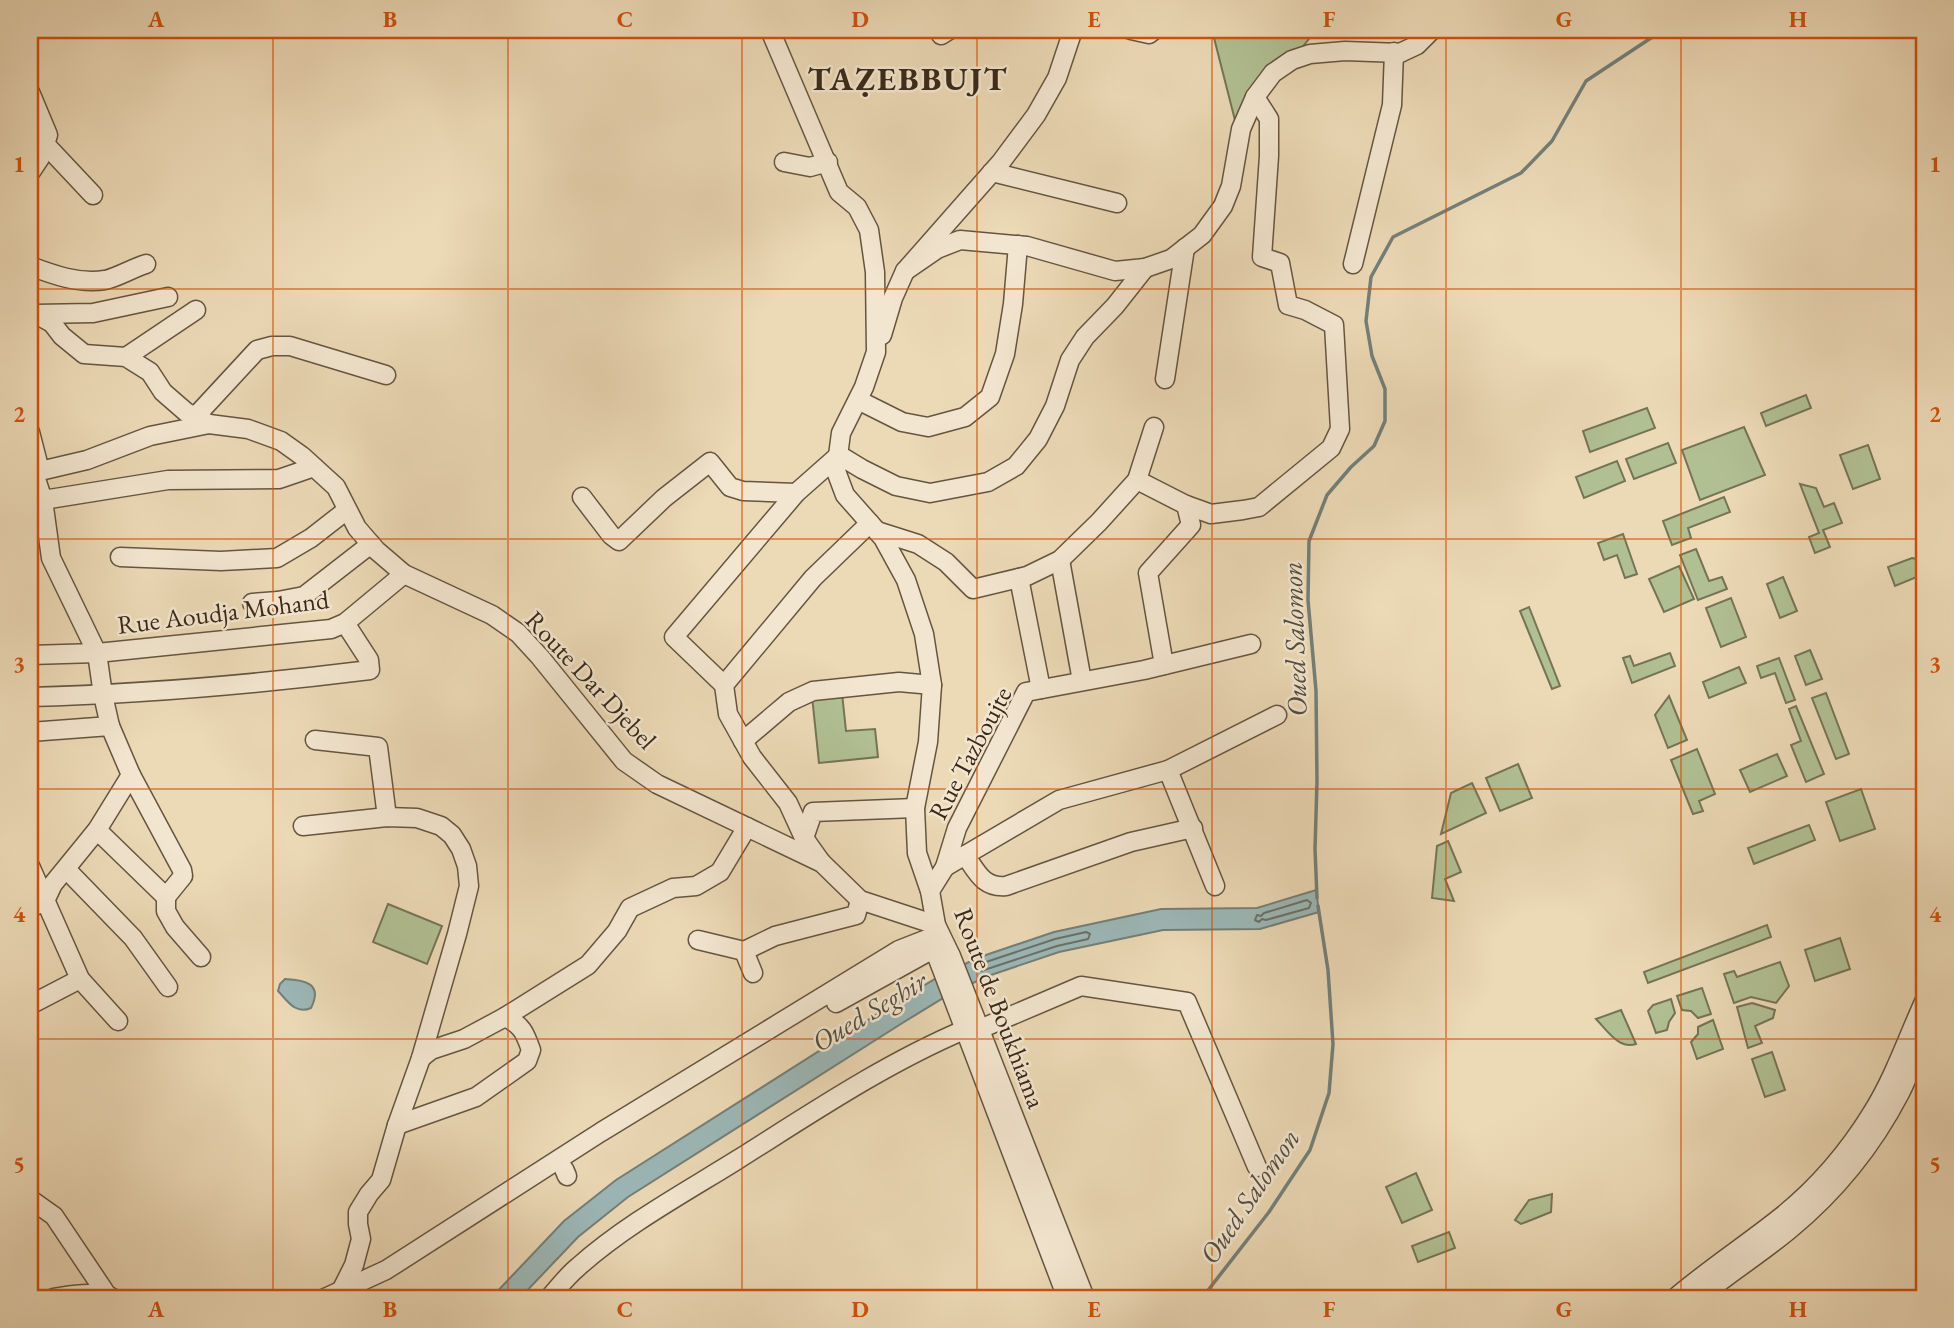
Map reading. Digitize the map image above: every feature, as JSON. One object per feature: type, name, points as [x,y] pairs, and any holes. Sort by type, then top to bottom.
[{"type":"street","name":"Route de Boukhiama","points":[[771,30],[839,192],[857,207],[869,230],[876,272],[876,352],[858,400],[841,433],[836,471],[845,495],[883,538],[906,580],[924,634],[932,685],[928,742],[915,808],[918,853],[930,891],[938,943],[1085,1298]]},
{"type":"street","points":[[876,352],[893,298],[905,271],[992,172],[1035,115],[1057,78],[1073,30]]},
{"type":"street","points":[[1131,30],[1149,34],[1154,30]]},
{"type":"street","points":[[905,271],[937,249],[960,240],[1018,245],[1115,271],[1145,268],[1171,259],[1202,235],[1223,206],[1231,187],[1241,130],[1255,97],[1273,73],[1292,60],[1310,54],[1345,51],[1400,53],[1417,45],[1432,30]]},
{"type":"street","points":[[1353,264],[1392,104],[1394,52]]},
{"type":"street","points":[[30,92],[48,135],[40,158],[30,173]]},
{"type":"street","points":[[1164,665],[1148,573],[1191,524],[1211,514],[1259,507],[1331,448],[1339,429],[1334,325],[1305,310],[1287,305],[1280,263],[1262,257],[1269,119],[1255,97]]},
{"type":"street","points":[[45,144],[93,195]]},
{"type":"street","points":[[784,162],[810,167],[828,162]]},
{"type":"street","points":[[992,172],[1117,203]]},
{"type":"street","points":[[858,400],[902,422],[928,427],[965,417],[990,397],[1005,354],[1018,245]]},
{"type":"street","points":[[1165,379],[1185,248]]},
{"type":"street","points":[[30,266],[67,279],[106,280],[146,264]]},
{"type":"street","points":[[822,863],[804,838],[788,803],[752,757],[728,714],[724,685],[674,637],[796,494],[839,455],[896,486],[930,493],[988,482],[1017,466],[1038,439],[1055,406],[1070,360],[1085,337],[1115,306],[1145,268]]},
{"type":"street","points":[[33,313],[93,313],[168,297]]},
{"type":"street","points":[[33,313],[52,323],[62,336],[84,354],[126,357],[196,310]]},
{"type":"street","points":[[35,473],[87,460],[202,420],[257,350],[290,345],[386,375]]},
{"type":"street","name":"Route Dar Djebel","points":[[126,357],[150,372],[163,392],[186,412],[202,420],[248,429],[281,441],[302,456],[335,487],[357,528],[371,544],[404,574],[492,615],[518,633],[624,761],[657,785],[822,863],[860,900],[938,943]]},
{"type":"street","points":[[724,685],[813,578],[874,527],[918,544],[946,562],[973,589],[1027,576],[1060,560],[1137,480],[1154,427]]},
{"type":"street","points":[[30,432],[51,558],[97,653],[110,726],[131,775],[182,870],[183,876],[166,897],[166,911],[175,927],[201,957]]},
{"type":"street","points":[[582,498],[611,535],[620,541],[664,498],[710,462],[730,487],[743,491],[796,494]]},
{"type":"street","points":[[43,499],[168,480],[279,479],[314,467]]},
{"type":"street","points":[[1137,480],[1186,505],[1211,514]]},
{"type":"street","points":[[1186,505],[1191,524]]},
{"type":"street","points":[[120,558],[221,561],[277,558],[311,538],[347,510]]},
{"type":"street","points":[[252,603],[304,597],[371,544]]},
{"type":"street","points":[[1060,560],[1082,681]]},
{"type":"street","name":"Rue Aoudja Mohand","points":[[30,655],[97,653],[331,629],[345,623],[404,574]]},
{"type":"street","points":[[1019,578],[1041,689]]},
{"type":"street","points":[[30,698],[103,695],[370,670],[369,660],[345,623]]},
{"type":"street","name":"Rue Tazboujte","points":[[930,891],[945,867],[957,828],[1026,692],[1164,665],[1251,644]]},
{"type":"street","points":[[743,741],[789,702],[813,691],[899,682],[932,685]]},
{"type":"street","points":[[945,867],[1059,800],[1168,770],[1277,715]]},
{"type":"street","points":[[30,732],[110,726]]},
{"type":"street","points":[[315,740],[378,747],[387,817]]},
{"type":"street","points":[[1168,770],[1215,886]]},
{"type":"street","points":[[37,905],[96,830],[131,775]]},
{"type":"street","points":[[804,838],[813,812],[915,808]]},
{"type":"street","points":[[303,826],[387,817],[417,818],[441,826],[452,835],[461,849],[467,866],[469,886],[421,1058],[381,1180],[358,1212],[361,1239],[354,1265],[339,1296]]},
{"type":"street","points":[[421,1058],[431,1050],[464,1039],[505,1017],[588,965],[617,931],[630,908],[673,888],[696,886],[720,872],[747,827]]},
{"type":"street","points":[[965,855],[983,881],[997,887],[1006,886],[1130,842],[1193,828]]},
{"type":"street","points":[[96,830],[166,897]]},
{"type":"street","points":[[30,866],[37,905],[80,979],[118,1021]]},
{"type":"street","points":[[66,869],[132,938],[168,986]]},
{"type":"street","points":[[698,940],[744,951],[775,936],[856,915],[860,900]]},
{"type":"street","points":[[339,1296],[408,1268],[565,1172],[768,1042],[938,943]]},
{"type":"street","points":[[339,1296],[386,1270],[601,1132],[899,950],[938,943]]},
{"type":"street","points":[[744,951],[753,973]]},
{"type":"street","points":[[30,1004],[80,979]]},
{"type":"street","points":[[549,1298],[577,1267],[611,1241],[822,1106],[970,1024],[1082,986],[1187,1002],[1257,1167]]},
{"type":"street","points":[[1699,1298],[1790,1229],[1841,1180],[1863,1152],[1884,1122],[1924,1002]]},
{"type":"street","points":[[397,1125],[477,1097],[527,1061],[531,1050],[522,1028],[505,1017]]},
{"type":"street","name":"Route de Boukhiama","points":[[970,1024],[1067,1298]]},
{"type":"street","points":[[1675,1298],[1782,1216],[1831,1168],[1895,1087],[1924,1033]]},
{"type":"street","points":[[30,1199],[54,1216],[110,1297]]},
{"type":"street","points":[[62,1297],[110,1297]]},
{"type":"green space","points":[[1212,30],[1316,30],[1292,60],[1273,73],[1240,140]]},
{"type":"green space","points":[[1806,395],[1811,408],[1766,426],[1761,413]]},
{"type":"green space","points":[[1647,408],[1655,428],[1590,452],[1583,431]]},
{"type":"green space","points":[[1744,427],[1765,475],[1700,500],[1682,450]]},
{"type":"green space","points":[[1668,443],[1676,463],[1634,479],[1626,459]]},
{"type":"green space","points":[[1868,445],[1880,479],[1853,489],[1840,455]]},
{"type":"green space","points":[[1617,461],[1625,481],[1584,498],[1576,477]]},
{"type":"green space","points":[[1800,484],[1816,488],[1824,507],[1834,503],[1842,523],[1823,530],[1830,547],[1815,553],[1809,537],[1819,533]]},
{"type":"green space","points":[[1724,497],[1730,512],[1688,528],[1691,538],[1672,545],[1663,521]]},
{"type":"green space","points":[[1623,534],[1637,574],[1625,578],[1617,555],[1604,560],[1598,543]]},
{"type":"green space","points":[[1696,549],[1709,581],[1722,577],[1727,589],[1698,600],[1680,555]]},
{"type":"green space","points":[[1912,558],[1920,560],[1924,574],[1895,586],[1888,567]]},
{"type":"green space","points":[[1679,566],[1694,599],[1664,612],[1649,579]]},
{"type":"green space","points":[[1783,577],[1797,611],[1780,618],[1767,584]]},
{"type":"green space","points":[[1731,598],[1746,637],[1721,647],[1706,608]]},
{"type":"green space","points":[[1529,607],[1560,686],[1552,689],[1520,611]]},
{"type":"green space","points":[[1810,650],[1822,679],[1806,685],[1795,656]]},
{"type":"green space","points":[[1670,653],[1675,666],[1632,683],[1623,658],[1630,656],[1634,666]]},
{"type":"green space","points":[[1779,658],[1795,700],[1786,703],[1775,673],[1761,678],[1757,666]]},
{"type":"green space","points":[[1739,667],[1746,683],[1709,698],[1703,682]]},
{"type":"green space","points":[[842,693],[846,731],[875,729],[878,757],[819,763],[812,696]]},
{"type":"green space","points":[[1826,693],[1849,754],[1836,759],[1812,698]]},
{"type":"green space","points":[[1669,696],[1687,740],[1668,748],[1655,715]]},
{"type":"green space","points":[[1796,706],[1824,774],[1806,782],[1791,745],[1801,741],[1789,709]]},
{"type":"green space","points":[[1697,749],[1715,794],[1699,801],[1703,811],[1693,814],[1671,760]]},
{"type":"green space","points":[[1777,754],[1787,776],[1750,792],[1740,770]]},
{"type":"green space","points":[[1518,764],[1532,798],[1500,811],[1486,778]]},
{"type":"green space","points":[[1472,783],[1486,813],[1441,834],[1451,793]]},
{"type":"green space","points":[[1861,789],[1875,829],[1840,841],[1826,802]]},
{"type":"green space","points":[[1809,825],[1815,840],[1754,864],[1748,848]]},
{"type":"green space","points":[[1448,841],[1461,872],[1445,879],[1454,901],[1432,898],[1437,846]]},
{"type":"green space","points":[[388,904],[442,926],[427,964],[373,942]]},
{"type":"green space","points":[[1767,925],[1771,937],[1648,983],[1644,972]]},
{"type":"green space","points":[[1840,938],[1850,969],[1815,981],[1805,950]]},
{"type":"green space","points":[[1780,962],[1789,986],[1776,1003],[1751,997],[1734,1003],[1724,974],[1734,971],[1737,977]]},
{"type":"green space","points":[[1702,988],[1711,1014],[1698,1018],[1691,1011],[1682,1010],[1677,996]]},
{"type":"green space","points":[[1671,999],[1675,1013],[1667,1030],[1656,1033],[1648,1011],[1653,1005]]},
{"type":"green space","points":[[1752,1003],[1775,1010],[1773,1018],[1755,1026],[1762,1043],[1748,1048],[1737,1007]]},
{"type":"green space","points":[[1621,1010],[1636,1044],[1619,1042],[1596,1019]]},
{"type":"green space","points":[[1713,1020],[1723,1049],[1697,1059],[1691,1042],[1698,1034],[1698,1027]]},
{"type":"green space","points":[[1772,1052],[1785,1090],[1765,1097],[1752,1059]]},
{"type":"green space","points":[[1416,1173],[1432,1210],[1402,1223],[1386,1187]]},
{"type":"green space","points":[[1552,1194],[1551,1212],[1521,1224],[1515,1220],[1529,1200]]},
{"type":"green space","points":[[1449,1232],[1455,1248],[1418,1262],[1412,1246]]},
{"type":"water","points":[[1316,890],[1319,912],[1260,929],[1163,930],[1059,952],[985,977],[904,1022],[628,1197],[578,1237],[520,1298],[491,1298],[564,1221],[616,1180],[893,1004],[977,958],[1054,932],[1161,909],[1257,908]]},
{"type":"water","points":[[285,979],[306,982],[314,989],[311,1008],[296,1008],[278,991]]},
{"type":"waterway","name":"Oued Salomon","points":[[1317,898],[1316,691],[1308,600],[1309,541],[1327,495],[1374,446],[1385,421],[1385,389],[1372,356],[1366,321],[1371,277],[1393,237],[1521,173],[1552,141],[1586,81],[1663,30]]},
{"type":"waterway","name":"Oued Salomon","points":[[1202,1298],[1269,1212],[1310,1150],[1329,1093],[1333,1044],[1328,970],[1318,906]]},
{"type":"district","name":"TAẒEBBUJT","points":[[908,78]]},
{"type":"water label","name":"Oued Seghir","points":[[869,1011]]}]
